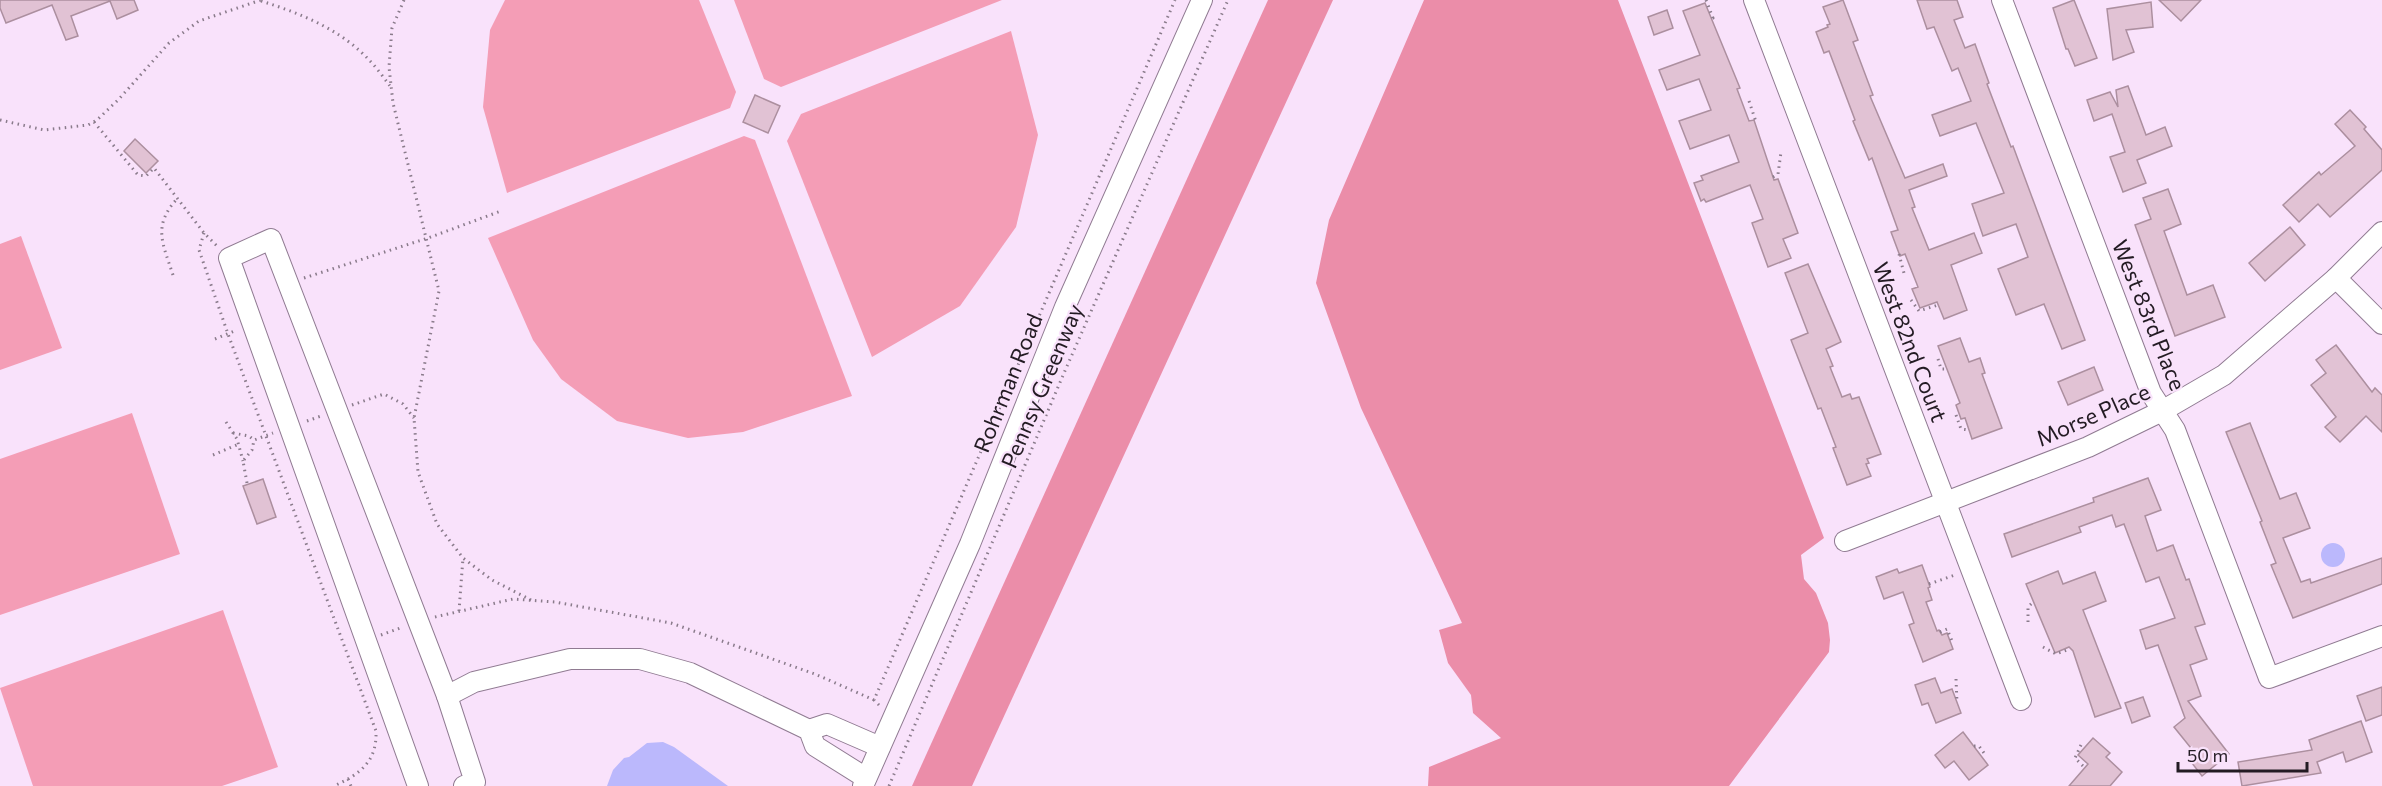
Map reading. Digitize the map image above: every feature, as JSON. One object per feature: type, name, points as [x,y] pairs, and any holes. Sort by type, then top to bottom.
[{"type":"street","name":"Rohrman Road","points":[[864,782],[970,544],[1065,307],[1202,0]]},
{"type":"street","name":"West 82nd Court","points":[[1754,0],[2021,700]]},
{"type":"street","name":"West 83rd Place","points":[[2002,0],[2151,393],[2175,430],[2269,678],[2382,636]]},
{"type":"street","name":"Morse Place","points":[[1845,541],[2088,447],[2162,411],[2224,375],[2336,278],[2382,232]]},
{"type":"street","points":[[418,786],[229,258],[271,239],[447,696],[475,782],[464,786]]},
{"type":"street","points":[[2336,278],[2382,324]]},
{"type":"street","points":[[447,696],[474,682],[570,659],[640,659],[690,673],[808,730],[815,746],[864,782]]},
{"type":"street","points":[[808,730],[827,724],[880,747]]},
{"type":"path","points":[[0,120],[44,130],[88,125],[119,99],[176,37],[199,21],[260,0],[303,16],[342,36],[369,60],[391,88]]},
{"type":"path","points":[[404,0],[392,28],[389,67],[391,88],[439,291],[414,418],[418,472],[437,524],[464,558],[492,580],[531,600]]},
{"type":"path","points":[[874,700],[1175,0]]},
{"type":"path","name":"Pennsy Greenway","points":[[888,786],[1064,373],[1228,0]]},
{"type":"path","points":[[1706,0],[1713,18],[1711,18]]},
{"type":"path","points":[[1749,101],[1755,123]]},
{"type":"path","points":[[94,122],[138,175],[146,176],[154,168],[204,233],[229,258]]},
{"type":"path","points":[[1773,177],[1778,174],[1781,152]]},
{"type":"path","points":[[173,275],[161,232],[166,212],[177,199]]},
{"type":"path","points":[[288,284],[428,238],[501,211]]},
{"type":"path","points":[[204,233],[199,249],[228,334],[376,731],[377,746],[368,764],[334,786]]},
{"type":"path","points":[[1899,254],[1905,277]]},
{"type":"path","points":[[1911,300],[1919,311],[1938,305]]},
{"type":"path","points":[[214,339],[252,324]]},
{"type":"path","points":[[1938,359],[1941,369],[1947,369]]},
{"type":"path","points":[[384,394],[403,404],[414,418]]},
{"type":"path","points":[[1956,415],[1961,429],[1969,430]]},
{"type":"path","points":[[226,422],[239,444],[247,483]]},
{"type":"path","points":[[233,433],[249,436],[254,440]]},
{"type":"path","points":[[254,440],[267,436]]},
{"type":"path","points":[[243,461],[252,450],[254,440]]},
{"type":"path","points":[[213,455],[239,444]]},
{"type":"path","points":[[459,611],[464,558]]},
{"type":"path","points":[[1929,584],[1971,569]]},
{"type":"path","points":[[366,641],[418,621],[513,599],[555,602],[671,623],[815,674],[874,700],[893,720],[914,729]]},
{"type":"path","points":[[2028,622],[2028,607],[2033,602]]},
{"type":"path","points":[[1940,632],[1947,629],[1952,641]]},
{"type":"path","points":[[2043,647],[2055,654],[2070,649]]},
{"type":"path","points":[[1956,679],[1957,703]]},
{"type":"path","points":[[2081,745],[2075,758],[2086,769]]},
{"type":"path","points":[[1974,746],[1979,746],[1986,756]]},
{"type":"path","points":[[348,779],[351,786]]},
{"type":"shaded area","points":[[505,0],[699,0],[736,92],[730,108],[507,193],[483,107],[490,30]]},
{"type":"shaded area","points":[[734,0],[1002,0],[781,87],[764,79]]},
{"type":"shaded area","points":[[1268,0],[1333,0],[972,786],[912,786]]},
{"type":"shaded area","points":[[1424,0],[1618,0],[1824,538],[1801,555],[1804,579],[1816,593],[1828,623],[1829,652],[1729,786],[1428,786],[1429,767],[1501,738],[1473,713],[1471,695],[1448,663],[1439,630],[1462,623],[1361,408],[1316,283],[1329,220]]},
{"type":"shaded area","points":[[1011,31],[1038,135],[1016,227],[960,306],[872,357],[787,141],[801,114]]},
{"type":"shaded area","points":[[744,136],[755,140],[852,396],[743,432],[688,438],[617,421],[561,379],[533,340],[488,238]]},
{"type":"shaded area","points":[[21,236],[62,348],[0,370],[0,244]]},
{"type":"shaded area","points":[[132,413],[180,554],[0,615],[0,459]]},
{"type":"shaded area","points":[[223,610],[278,767],[222,786],[33,786],[0,688]]},
{"type":"water","points":[[2333,543],[2342,546],[2345,555],[2342,564],[2333,567],[2324,564],[2321,555],[2324,546]]},
{"type":"water","points":[[663,742],[674,747],[728,786],[607,786],[613,770],[624,758],[629,757],[647,743]]},
{"type":"building","points":[[0,0],[134,0],[138,10],[117,19],[110,1],[71,16],[78,36],[66,40],[52,5],[6,23],[0,8]]},
{"type":"building","points":[[1843,0],[1858,40],[1853,42],[1873,95],[1870,96],[1905,178],[1943,164],[1947,176],[1909,190],[1915,207],[1912,208],[1929,250],[1974,233],[1982,253],[1951,265],[1967,310],[1944,319],[1937,302],[1920,308],[1912,289],[1918,287],[1905,254],[1900,256],[1891,232],[1898,230],[1872,158],[1869,160],[1853,121],[1855,120],[1829,51],[1824,53],[1816,32],[1830,24],[1823,7]]},
{"type":"building","points":[[1917,0],[1957,0],[1963,17],[1954,20],[1965,48],[1975,44],[1989,83],[1987,84],[2011,147],[2013,146],[2085,340],[2062,349],[2044,304],[2016,315],[1998,269],[2028,257],[2016,224],[1983,236],[1972,204],[2004,193],[1976,123],[1940,136],[1932,115],[1971,101],[1958,68],[1952,71],[1934,27],[1927,29]]},
{"type":"building","points":[[2074,0],[2097,58],[2075,66],[2066,49],[2053,8]]},
{"type":"building","points":[[2159,0],[2201,0],[2181,21]]},
{"type":"building","points":[[2151,2],[2153,27],[2126,30],[2134,52],[2113,60],[2107,9]]},
{"type":"building","points":[[1705,3],[1740,88],[1737,89],[1749,121],[1754,120],[1774,180],[1778,179],[1798,233],[1783,239],[1791,258],[1768,267],[1752,223],[1763,219],[1750,185],[1706,202],[1704,199],[1701,201],[1694,183],[1703,180],[1701,176],[1739,162],[1729,135],[1690,149],[1679,121],[1711,110],[1699,79],[1667,90],[1659,70],[1700,55],[1683,11]]},
{"type":"building","points":[[1667,10],[1673,28],[1654,35],[1648,17]]},
{"type":"building","points":[[2128,86],[2146,135],[2165,127],[2172,146],[2137,160],[2146,183],[2123,192],[2110,157],[2125,152],[2112,114],[2094,121],[2087,100],[2110,92],[2118,107],[2116,90]]},
{"type":"building","points":[[755,95],[780,106],[768,133],[743,122]]},
{"type":"building","points":[[2350,110],[2366,127],[2364,129],[2382,150],[2382,170],[2330,217],[2318,204],[2299,222],[2283,205],[2319,172],[2321,175],[2355,146],[2335,124]]},
{"type":"building","points":[[135,139],[158,161],[146,173],[124,151]]},
{"type":"building","points":[[2168,189],[2181,224],[2164,231],[2187,295],[2213,285],[2225,317],[2175,336],[2135,225],[2151,219],[2143,198]]},
{"type":"building","points":[[2290,227],[2305,245],[2265,281],[2249,263]]},
{"type":"building","points":[[1808,264],[1841,342],[1826,349],[1833,366],[1830,367],[1842,397],[1850,394],[1852,399],[1859,397],[1881,454],[1867,459],[1869,463],[1866,464],[1871,476],[1847,485],[1821,408],[1818,409],[1791,340],[1808,333],[1785,273]]},
{"type":"building","points":[[1960,338],[1969,362],[1980,358],[1985,373],[1982,374],[2002,428],[1972,439],[1965,418],[1961,419],[1956,405],[1960,403],[1938,346]]},
{"type":"building","points":[[2336,345],[2372,392],[2375,388],[2382,395],[2382,432],[2366,416],[2340,442],[2325,427],[2336,417],[2311,385],[2326,373],[2316,360]]},
{"type":"building","points":[[2094,367],[2103,390],[2068,405],[2058,382]]},
{"type":"building","points":[[2250,423],[2280,499],[2296,493],[2310,528],[2283,538],[2301,582],[2310,579],[2311,583],[2382,558],[2382,584],[2293,618],[2271,565],[2276,563],[2260,522],[2262,521],[2226,432]]},
{"type":"building","points":[[2148,478],[2161,510],[2145,516],[2157,551],[2173,545],[2186,580],[2189,579],[2205,624],[2195,627],[2207,659],[2190,665],[2201,696],[2188,701],[2229,754],[2202,776],[2188,758],[2195,753],[2174,727],[2185,718],[2158,645],[2146,649],[2140,630],[2175,618],[2159,577],[2146,582],[2124,524],[2116,527],[2112,515],[2079,527],[2081,532],[2012,557],[2004,534],[2094,502],[2093,498]]},
{"type":"building","points":[[263,479],[276,517],[257,524],[243,486]]},
{"type":"building","points":[[1922,565],[1932,600],[1926,602],[1937,631],[1939,630],[1942,635],[1947,633],[1953,649],[1923,662],[1909,625],[1914,623],[1903,592],[1884,599],[1876,577],[1897,569],[1899,573]]},
{"type":"building","points":[[2058,571],[2063,584],[2095,572],[2106,601],[2083,610],[2121,708],[2095,717],[2073,651],[2069,647],[2055,653],[2026,584]]},
{"type":"building","points":[[1935,678],[1941,693],[1952,689],[1961,713],[1936,723],[1928,703],[1922,705],[1915,685]]},
{"type":"building","points":[[2382,687],[2382,715],[2366,721],[2357,696]]},
{"type":"building","points":[[2143,697],[2150,716],[2132,723],[2125,703]]},
{"type":"building","points":[[2361,721],[2372,752],[2346,762],[2343,752],[2317,762],[2321,773],[2242,786],[2238,762],[2312,750],[2309,740]]},
{"type":"building","points":[[1963,732],[1988,765],[1969,780],[1954,761],[1945,768],[1935,755]]},
{"type":"building","points":[[2093,738],[2110,753],[2106,757],[2122,772],[2110,786],[2069,786],[2088,764],[2078,755]]}]
